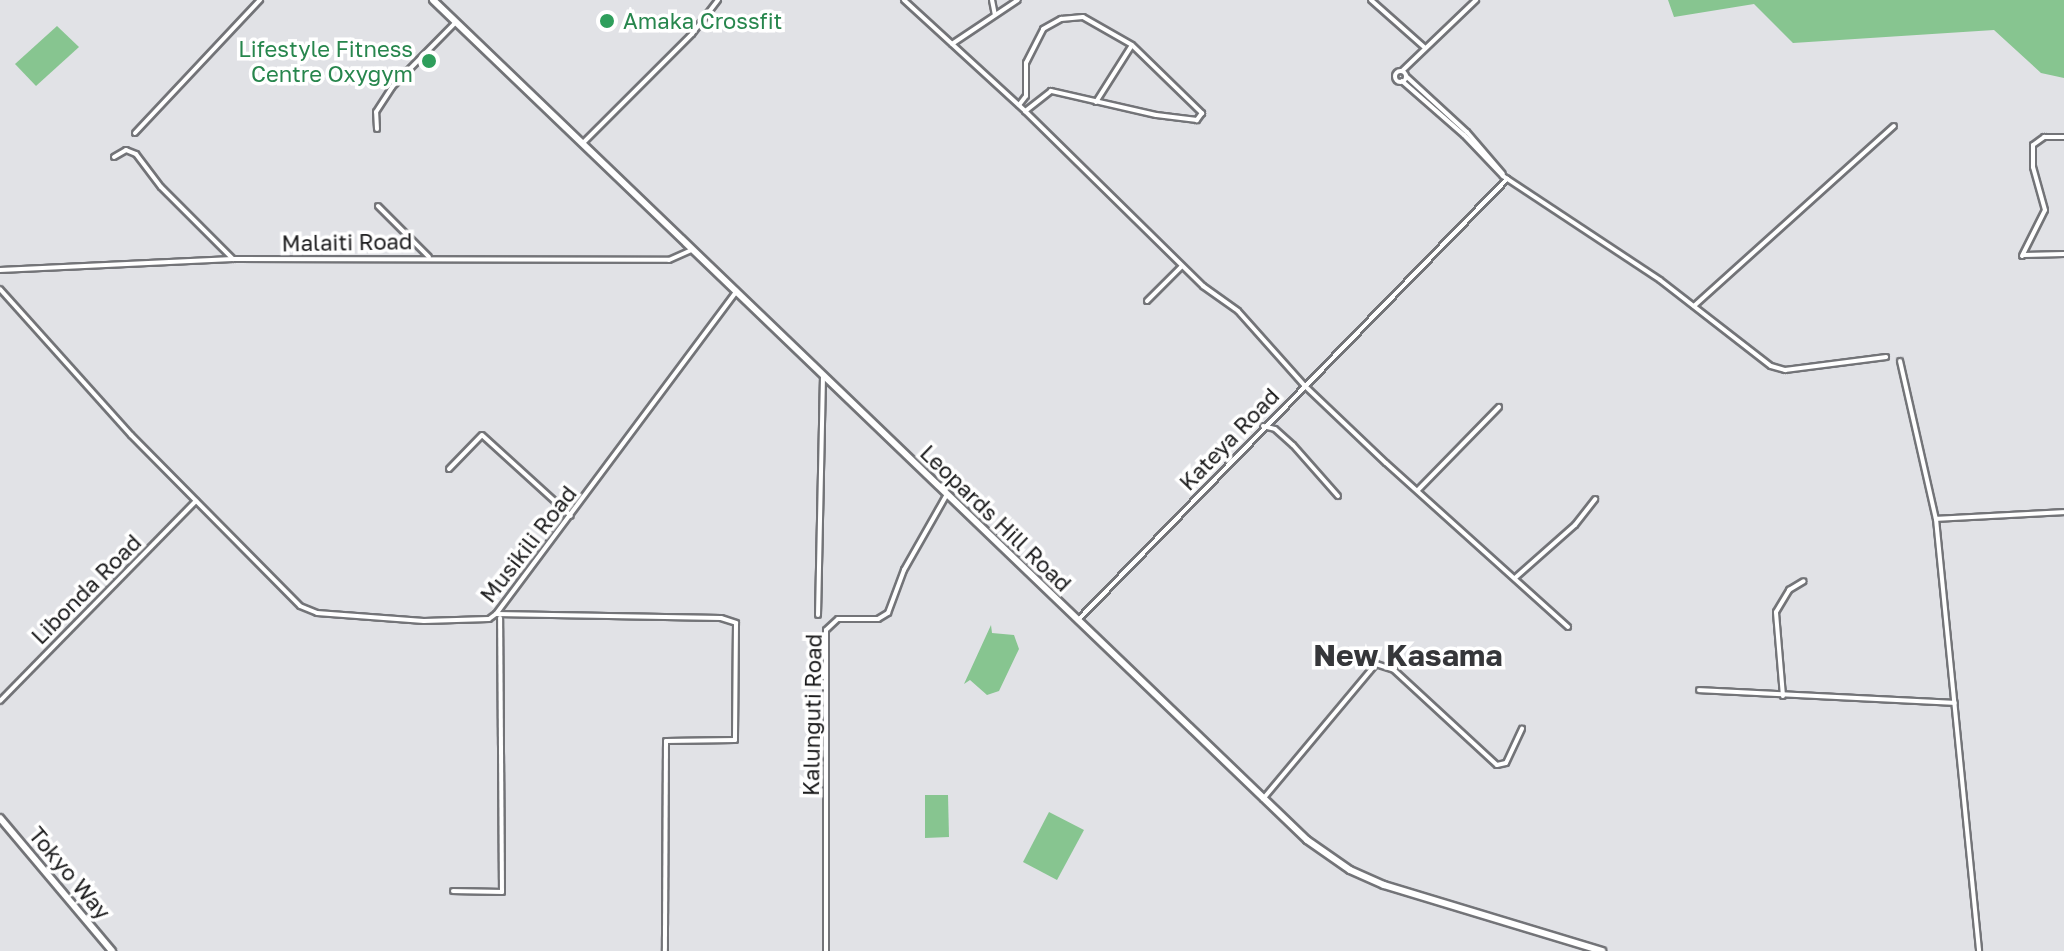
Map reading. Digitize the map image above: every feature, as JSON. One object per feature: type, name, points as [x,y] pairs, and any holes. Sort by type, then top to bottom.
[{"type":"main road","name":"Leopards Hill Road","points":[[433,0],[1307,840],[1367,879],[1602,951]]},
{"type":"main road","name":"Tokyo Way","points":[[0,818],[112,951]]},
{"type":"street","points":[[135,133],[260,0]]},
{"type":"street","points":[[581,145],[692,34],[718,0]]},
{"type":"street","points":[[904,0],[1019,105],[1182,266],[1238,311],[1304,385],[1568,627]]},
{"type":"street","points":[[992,0],[995,15]]},
{"type":"street","points":[[952,44],[1018,0]]},
{"type":"street","points":[[1402,81],[1404,73],[1425,48],[1476,0]]},
{"type":"street","points":[[1374,1],[1425,48]]},
{"type":"street","points":[[1019,105],[1026,96],[1027,59],[1054,21],[1088,18],[1132,45],[1201,117],[1178,119],[1051,91],[1025,111]]},
{"type":"street","points":[[377,129],[376,112],[397,80],[456,22]]},
{"type":"street","points":[[1096,102],[1132,45]]},
{"type":"street","points":[[1404,73],[1395,75],[1464,135],[1505,178],[1694,306],[1777,369],[1886,357]]},
{"type":"street","points":[[1404,73],[1467,132],[1505,178]]},
{"type":"street","points":[[1694,306],[1894,126]]},
{"type":"street","points":[[2064,137],[2044,137],[2033,145],[2033,167],[2045,210],[2022,256],[2064,254]]},
{"type":"street","points":[[114,157],[126,150],[136,154],[161,187],[233,259]]},
{"type":"street","name":"Kateya Road","points":[[1077,621],[1263,426],[1409,284],[1505,178]]},
{"type":"street","points":[[378,206],[429,257]]},
{"type":"street","name":"Malaiti Road","points":[[0,270],[233,259],[429,257],[669,260],[691,250]]},
{"type":"street","points":[[1147,301],[1182,266]]},
{"type":"street","name":"Musikili Road","points":[[0,289],[196,501],[310,612],[424,621],[498,616],[735,293]]},
{"type":"street","points":[[1900,361],[1936,519],[1979,951]]},
{"type":"street","points":[[818,615],[823,377]]},
{"type":"street","points":[[1418,490],[1499,407]]},
{"type":"street","points":[[1263,426],[1293,445],[1338,496]]},
{"type":"street","points":[[449,469],[482,435],[571,516]]},
{"type":"street","name":"Kalunguti Road","points":[[826,951],[826,630],[838,619],[878,619],[888,613],[904,570],[946,496]]},
{"type":"street","points":[[1515,578],[1575,525],[1595,499]]},
{"type":"street","name":"Libonda Road","points":[[0,701],[196,501]]},
{"type":"street","points":[[1936,519],[2064,512]]},
{"type":"street","points":[[1783,696],[1776,612],[1789,590],[1804,581]]},
{"type":"street","points":[[453,891],[502,892],[498,616],[721,618],[736,623],[735,740],[666,741],[665,951]]},
{"type":"street","points":[[1263,799],[1376,664],[1394,670],[1494,763],[1506,763],[1522,728]]},
{"type":"street","points":[[1699,690],[1955,703]]},
{"type":"green space","points":[[1668,0],[2064,0],[2064,78],[2041,73],[1994,30],[1793,43],[1754,4],[1674,17]]},
{"type":"green space","points":[[57,26],[79,47],[36,86],[15,64]]},
{"type":"green space","points":[[991,625],[992,633],[1014,635],[1019,649],[999,691],[987,695],[970,680],[964,684]]},
{"type":"green space","points":[[925,795],[948,795],[949,837],[925,838]]},
{"type":"green space","points":[[1049,812],[1084,830],[1057,880],[1023,862]]},
{"type":"place","name":"Amaka Crossfit","points":[[607,21]]},
{"type":"place","name":"Lifestyle Fitness Centre Oxygym","points":[[429,61]]},
{"type":"district","name":"New Kasama","points":[[1408,655]]}]
